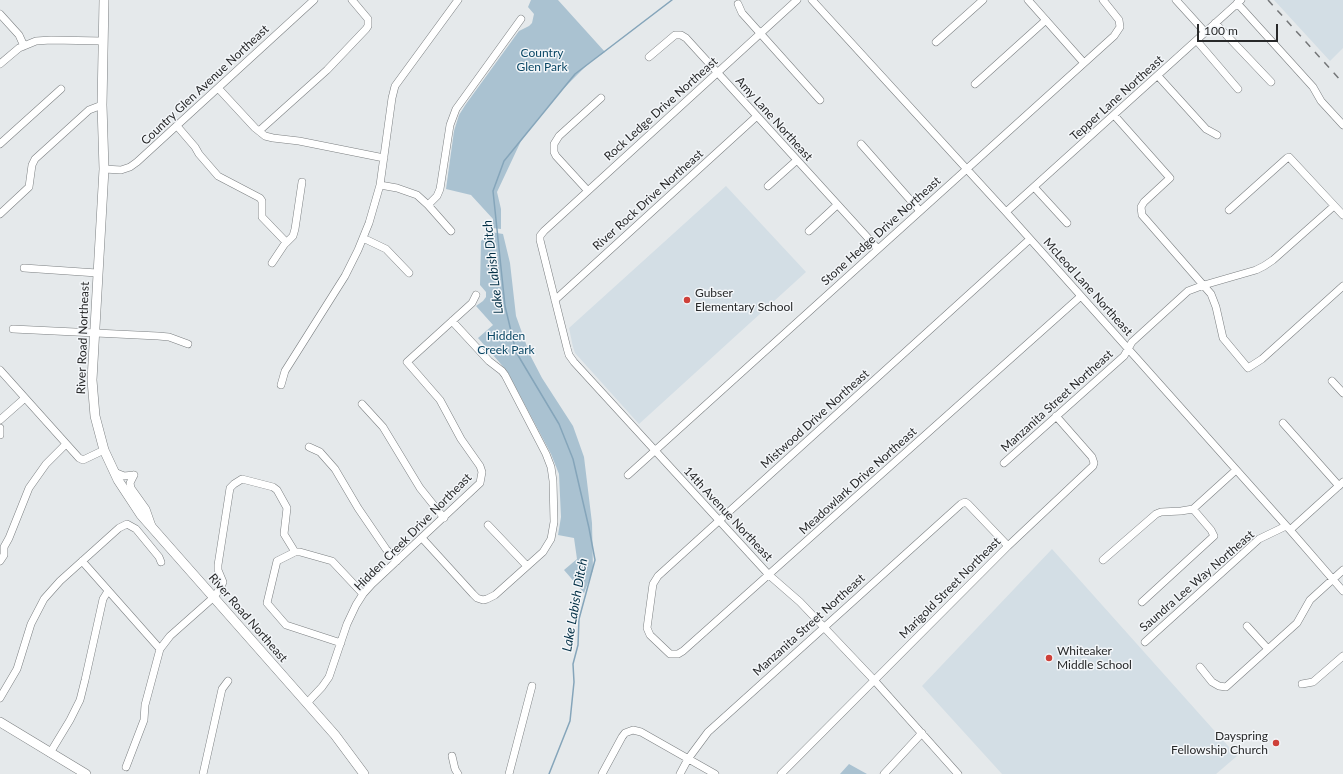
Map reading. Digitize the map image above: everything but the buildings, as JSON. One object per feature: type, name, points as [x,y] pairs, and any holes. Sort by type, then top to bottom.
[{"type":"main road","name":"River Road Northeast","points":[[104,0],[102,105],[104,169],[92,380],[98,431],[104,450],[114,472],[134,504],[153,528],[335,735],[364,774]]},
{"type":"main road","points":[[0,722],[82,773]]},
{"type":"street","name":"Country Glen Avenue Northeast","points":[[104,169],[121,170],[130,167],[177,126],[314,0]]},
{"type":"street","points":[[259,131],[327,70],[366,29],[368,26],[368,19],[352,0]]},
{"type":"street","points":[[281,385],[285,370],[345,276],[363,238],[380,185],[395,86],[458,0]]},
{"type":"street","name":"Rock Ledge Drive Northeast","points":[[540,236],[798,0]]},
{"type":"street","name":"McLeod Lane Northeast","points":[[812,0],[1082,296],[1343,591]]},
{"type":"street","points":[[936,42],[983,0]]},
{"type":"street","points":[[1028,0],[1084,63]]},
{"type":"street","name":"Stone Hedge Drive Northeast","points":[[628,475],[1114,36],[1120,27],[1120,23],[1118,17],[1103,0]]},
{"type":"street","points":[[1176,0],[1205,32]]},
{"type":"street","points":[[1239,2],[1313,87],[1321,101],[1343,125]]},
{"type":"street","name":"Tepper Lane Northeast","points":[[1006,212],[1239,2]]},
{"type":"street","points":[[738,4],[742,14],[820,100]]},
{"type":"street","points":[[0,14],[19,35],[24,46]]},
{"type":"street","points":[[428,205],[437,196],[440,189],[450,125],[454,113],[521,19]]},
{"type":"street","points":[[975,84],[1046,20]]},
{"type":"street","points":[[1215,23],[1271,82]]},
{"type":"street","name":"Amy Lane Northeast","points":[[649,57],[672,37],[677,35],[686,38],[878,249]]},
{"type":"street","points":[[0,64],[24,46],[36,42],[51,40],[103,41]]},
{"type":"street","points":[[1197,41],[1238,89]]},
{"type":"street","points":[[1158,76],[1206,128],[1217,134]]},
{"type":"street","points":[[218,88],[265,136],[299,141],[384,158]]},
{"type":"street","points":[[0,144],[61,89]]},
{"type":"street","points":[[588,191],[556,156],[554,152],[554,144],[559,136],[601,98]]},
{"type":"street","points":[[0,214],[29,187],[32,165],[35,159],[89,110],[102,105]]},
{"type":"street","points":[[1114,115],[1170,178],[1144,202],[1141,211],[1142,215],[1204,285],[1214,301],[1223,338],[1248,368],[1262,359],[1340,288],[1343,297]]},
{"type":"street","name":"River Rock Drive Northeast","points":[[555,300],[756,116]]},
{"type":"street","points":[[177,126],[195,146],[199,154],[218,176],[260,198],[262,202],[262,217],[286,243]]},
{"type":"street","points":[[860,144],[920,211]]},
{"type":"street","points":[[1229,210],[1289,157],[1343,215]]},
{"type":"street","points":[[768,186],[797,160]]},
{"type":"street","points":[[272,263],[286,243],[293,236],[296,229],[302,182]]},
{"type":"street","points":[[380,185],[398,188],[417,195],[451,231]]},
{"type":"street","points":[[1034,187],[1067,223]]},
{"type":"street","points":[[809,231],[837,205]]},
{"type":"street","name":"Manzanita Street Northeast","points":[[1004,463],[1124,356],[1132,342],[1188,291],[1256,270],[1264,266],[1273,260],[1334,206]]},
{"type":"street","name":"14th Avenue Northeast","points":[[540,236],[567,348],[571,358],[654,451],[769,575],[789,591],[824,627],[874,680],[958,774]]},
{"type":"street","points":[[363,238],[386,249],[409,273]]},
{"type":"street","name":"Mistwood Drive Northeast","points":[[648,631],[648,619],[655,579],[1030,239]]},
{"type":"street","points":[[24,268],[97,273]]},
{"type":"street","points":[[422,538],[473,594],[477,598],[483,600],[496,595],[543,552],[551,539],[554,522],[554,481],[546,454],[505,375],[489,361],[452,321],[472,303],[476,295]]},
{"type":"street","name":"Meadowlark Drive Northeast","points":[[648,631],[666,652],[674,655],[678,654],[769,575],[1082,296]]},
{"type":"street","name":"Hidden Creek Drive Northeast","points":[[307,703],[329,677],[351,616],[363,594],[477,488],[480,483],[482,472],[480,466],[461,439],[437,395],[407,362],[452,321]]},
{"type":"street","points":[[13,329],[168,337],[188,344]]},
{"type":"street","points":[[0,370],[81,460],[104,450]]},
{"type":"street","points":[[1332,381],[1343,393]]},
{"type":"street","points":[[0,420],[25,398]]},
{"type":"street","points":[[362,404],[383,427],[420,488],[444,518]]},
{"type":"street","name":"Marigold Street Northeast","points":[[781,774],[1008,546],[1094,463],[1092,457],[1056,416]]},
{"type":"street","points":[[1283,423],[1341,484]]},
{"type":"street","points":[[0,428],[0,435]]},
{"type":"street","points":[[0,561],[4,555],[2,546],[9,538],[22,504],[34,480],[46,464],[66,444]]},
{"type":"street","points":[[309,447],[320,452],[335,468],[358,508],[386,549],[397,561]]},
{"type":"street","points":[[1103,560],[1156,514],[1167,511],[1177,512],[1192,509],[1236,470]]},
{"type":"street","points":[[114,472],[124,476],[134,475],[130,483],[131,488],[146,509],[153,528]]},
{"type":"street","points":[[126,767],[144,720],[145,705],[160,649],[170,636],[218,593],[223,582],[218,570],[218,565],[230,488],[234,484],[242,479],[273,487],[277,490],[287,508],[284,534],[295,552]]},
{"type":"street","name":"Saundra Lee Way Northeast","points":[[1144,642],[1259,539],[1288,528],[1341,484]]},
{"type":"street","name":"Manzanita Street Northeast","points":[[680,774],[688,759],[708,732],[956,507],[965,502],[973,508],[1008,546]]},
{"type":"street","points":[[1142,602],[1214,536],[1211,530],[1192,509]]},
{"type":"street","points":[[0,698],[17,669],[31,624],[44,599],[60,581],[119,528],[127,524],[136,530],[159,557],[161,562]]},
{"type":"street","points":[[488,524],[527,566]]},
{"type":"street","points":[[341,643],[286,625],[267,603],[277,562],[295,552],[332,561],[363,594]]},
{"type":"street","points":[[82,561],[160,649]]},
{"type":"street","points":[[1200,667],[1212,682],[1219,686],[1226,687],[1297,623],[1310,600],[1343,570]]},
{"type":"street","points":[[50,753],[80,700],[86,680],[103,600],[108,591]]},
{"type":"street","points":[[1247,626],[1268,649]]},
{"type":"street","points":[[1302,684],[1313,682],[1343,656]]},
{"type":"street","points":[[204,774],[222,689],[228,681]]},
{"type":"street","points":[[509,774],[532,686]]},
{"type":"street","points":[[602,774],[619,741],[625,733],[633,730],[641,732],[715,774]]},
{"type":"street","points":[[884,774],[922,733]]},
{"type":"street","points":[[452,756],[455,770],[458,774]]},
{"type":"shaded area","points":[[1274,0],[1343,0],[1343,48],[1330,61]]},
{"type":"shaded area","name":"Gubser Elementary School","points":[[726,186],[806,272],[639,424],[575,353],[569,328]]},
{"type":"shaded area","name":"Whiteaker Middle School","points":[[1052,549],[1237,756],[1216,774],[1002,774],[922,686]]},
{"type":"green space","name":"Country Glen Park","points":[[531,0],[558,0],[605,52],[589,63],[560,92],[521,141],[497,192],[501,209],[501,229],[492,228],[493,219],[471,195],[446,189],[454,131],[459,115],[466,104],[519,31],[532,23],[534,14],[528,7]]},
{"type":"green space","name":"Hidden Creek Park","points":[[491,232],[503,234],[510,263],[516,316],[530,355],[542,378],[573,426],[584,457],[592,523],[593,570],[584,593],[564,570],[577,559],[574,538],[558,535],[561,517],[559,474],[551,454],[507,371],[478,338],[493,325],[476,306],[486,297],[486,292],[480,285],[481,241]]},
{"type":"green space","points":[[849,764],[867,774],[840,774]]},
{"type":"waterway","name":"Lake Labish Ditch","points":[[549,774],[570,721],[574,682],[573,664],[578,645],[579,619],[595,560],[573,459],[559,424],[516,352],[505,306],[493,191],[504,161],[575,74],[672,0]]},
{"type":"railway","points":[[1268,0],[1343,83]]},
{"type":"place","name":"Gubser Elementary School","points":[[687,300]]},
{"type":"place","name":"Whiteaker Middle School","points":[[1049,658]]},
{"type":"place","name":"Dayspring Fellowship Church","points":[[1276,743]]}]
